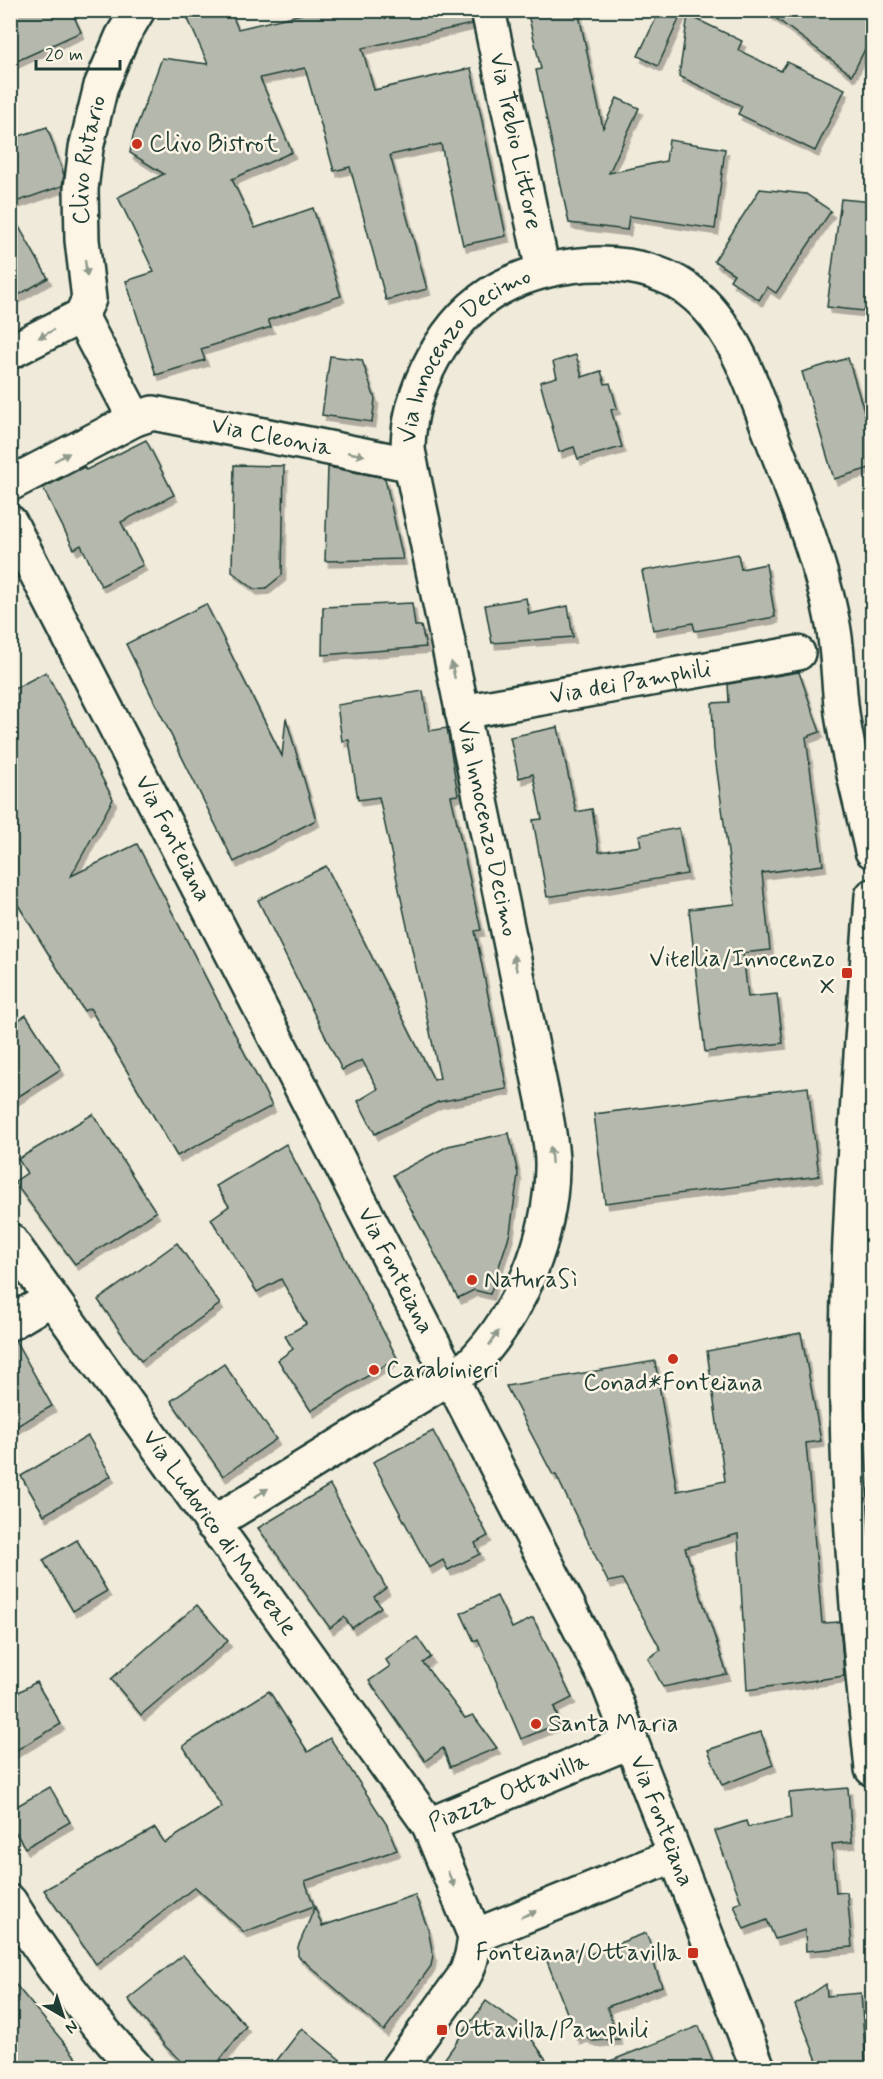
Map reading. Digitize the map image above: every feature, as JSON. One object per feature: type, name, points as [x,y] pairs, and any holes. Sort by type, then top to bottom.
[{"type":"street","name":"Clivo Rutario","points":[[81,316],[89,299],[82,240],[81,189],[86,148],[101,86],[122,37],[138,10]]},
{"type":"street","name":"Via Trebio Littore","points":[[488,10],[543,271]]},
{"type":"street","name":"Via Innocenzo Decimo","points":[[212,1524],[470,1365],[487,1348],[518,1297],[542,1233],[551,1188],[552,1167],[541,1092],[409,464],[408,435],[411,416],[423,379],[438,352],[467,314],[492,292],[543,271],[569,266],[609,265],[660,275],[696,296],[721,325],[756,396],[822,583],[833,625],[849,751],[873,851]]},
{"type":"street","points":[[10,352],[81,316],[135,419]]},
{"type":"street","name":"Via Cleonia","points":[[10,484],[135,419],[153,413],[409,464]]},
{"type":"street","name":"Via Fonteiana","points":[[10,522],[609,1685],[758,2068]]},
{"type":"street","name":"Via dei Pamphili","points":[[462,712],[798,653]]},
{"type":"street","points":[[873,896],[849,1284],[848,1409],[855,1602],[873,1769]]},
{"type":"street","name":"Via Ludovico di Monreale","points":[[10,1240],[429,1825]]},
{"type":"street","points":[[10,1323],[51,1299]]},
{"type":"street","name":"Piazza Ottavilla","points":[[475,1936],[429,1825],[631,1741]]},
{"type":"street","points":[[398,2068],[470,1966],[475,1936],[675,1855]]},
{"type":"street","points":[[10,1902],[65,1985],[136,2068]]},
{"type":"building","points":[[10,10],[71,10],[81,32],[10,64]]},
{"type":"building","points":[[184,10],[230,10],[238,29],[302,14],[301,10],[470,10],[472,24],[362,48],[374,90],[471,68],[506,236],[463,245],[441,144],[390,155],[427,289],[386,300],[350,167],[334,171],[305,68],[260,78],[292,152],[232,179],[255,228],[313,208],[341,296],[268,320],[271,327],[201,349],[205,360],[156,375],[126,281],[154,272],[118,197],[164,174],[130,153],[133,136],[162,58],[208,64]]},
{"type":"building","points":[[527,10],[578,10],[603,128],[617,98],[639,108],[609,173],[666,161],[669,140],[725,149],[715,229],[629,216],[627,230],[569,223],[536,70],[541,69]]},
{"type":"building","points":[[660,10],[683,10],[658,66],[638,56]]},
{"type":"building","points":[[765,10],[866,10],[873,22],[873,33],[852,75]]},
{"type":"building","points":[[688,15],[742,41],[738,50],[781,71],[787,62],[845,89],[815,151],[738,114],[742,106],[679,76]]},
{"type":"building","points":[[47,127],[64,175],[62,186],[10,204],[10,139]]},
{"type":"building","points":[[760,189],[806,194],[831,211],[776,293],[767,287],[759,300],[730,280],[734,274],[714,261]]},
{"type":"building","points":[[841,199],[873,202],[873,312],[827,307]]},
{"type":"building","points":[[10,211],[48,278],[10,300]]},
{"type":"building","points":[[576,355],[582,377],[601,371],[605,384],[610,383],[617,408],[611,410],[622,447],[578,459],[574,447],[559,452],[540,382],[557,377],[553,362]]},
{"type":"building","points":[[330,356],[362,360],[375,399],[372,422],[322,415]]},
{"type":"building","points":[[848,358],[873,441],[873,467],[834,479],[802,372]]},
{"type":"building","points":[[146,440],[174,495],[121,522],[143,565],[101,586],[81,545],[74,549],[43,488],[84,467],[86,470]]},
{"type":"building","points":[[234,465],[284,466],[282,575],[266,588],[254,589],[232,572]]},
{"type":"building","points":[[328,467],[385,478],[403,559],[325,561]]},
{"type":"building","points":[[738,554],[741,569],[766,564],[775,617],[695,631],[693,623],[653,630],[642,571]]},
{"type":"building","points":[[526,598],[529,614],[568,606],[573,637],[492,643],[485,605]]},
{"type":"building","points":[[412,603],[415,626],[421,626],[426,647],[322,655],[323,607]]},
{"type":"building","points":[[206,604],[282,756],[286,718],[316,820],[234,862],[126,644]]},
{"type":"building","points":[[46,672],[113,799],[71,876],[137,844],[272,1106],[177,1156],[90,1008],[84,1011],[10,892],[10,691]]},
{"type":"building","points":[[799,672],[820,732],[806,737],[823,865],[762,873],[770,950],[743,953],[748,997],[777,994],[783,1043],[705,1052],[689,909],[735,904],[714,749],[712,703],[729,702],[728,684]]},
{"type":"building","points":[[423,691],[429,731],[447,728],[458,795],[451,796],[481,930],[475,931],[507,1089],[438,1102],[375,1134],[358,1101],[378,1089],[362,1060],[342,1070],[258,900],[326,866],[434,1080],[440,1078],[379,797],[358,800],[349,740],[342,741],[337,705]]},
{"type":"building","points":[[558,727],[576,812],[592,809],[599,852],[641,846],[639,835],[679,828],[687,874],[547,897],[533,820],[542,819],[533,774],[519,778],[510,737]]},
{"type":"building","points":[[26,1015],[61,1069],[10,1102],[10,1026]]},
{"type":"building","points":[[808,1087],[819,1176],[605,1203],[594,1114]]},
{"type":"building","points":[[93,1114],[156,1212],[75,1264],[14,1182],[27,1173],[18,1159]]},
{"type":"building","points":[[509,1133],[518,1174],[510,1233],[490,1294],[474,1290],[458,1298],[393,1175],[448,1146]]},
{"type":"building","points":[[286,1144],[397,1358],[311,1411],[278,1360],[293,1349],[285,1336],[306,1324],[281,1279],[257,1292],[211,1219],[229,1206],[216,1186]]},
{"type":"building","points":[[177,1243],[220,1304],[141,1361],[98,1300]]},
{"type":"building","points":[[801,1333],[821,1441],[806,1443],[822,1623],[840,1622],[844,1676],[747,1690],[738,1534],[685,1548],[727,1674],[663,1687],[648,1658],[661,1650],[622,1579],[608,1582],[556,1475],[553,1475],[506,1386],[655,1361],[677,1491],[725,1481],[707,1351]]},
{"type":"building","points":[[15,1340],[52,1406],[10,1430],[10,1342]]},
{"type":"building","points":[[224,1364],[276,1439],[223,1476],[171,1401]]},
{"type":"building","points":[[433,1431],[488,1536],[475,1543],[480,1554],[448,1570],[443,1560],[429,1568],[373,1462]]},
{"type":"building","points":[[88,1436],[111,1476],[44,1515],[21,1476]]},
{"type":"building","points":[[330,1485],[386,1588],[374,1597],[381,1607],[352,1628],[344,1617],[330,1628],[258,1528]]},
{"type":"building","points":[[77,1540],[107,1591],[73,1611],[43,1560]]},
{"type":"building","points":[[497,1596],[512,1628],[533,1618],[572,1698],[554,1707],[560,1723],[521,1739],[478,1639],[474,1641],[461,1613]]},
{"type":"building","points":[[197,1605],[228,1641],[141,1715],[111,1679]]},
{"type":"building","points":[[417,1637],[431,1657],[423,1663],[465,1718],[473,1715],[497,1748],[450,1767],[443,1748],[425,1761],[369,1681],[390,1666],[386,1660]]},
{"type":"building","points":[[36,1682],[61,1724],[10,1754],[10,1697]]},
{"type":"building","points":[[269,1691],[308,1752],[330,1738],[387,1825],[397,1850],[305,1881],[314,1906],[244,1932],[195,1887],[96,1964],[44,1890],[155,1828],[165,1843],[222,1807],[183,1746]]},
{"type":"building","points":[[761,1732],[773,1765],[722,1785],[708,1750]]},
{"type":"building","points":[[50,1787],[70,1822],[25,1848],[10,1823],[10,1810]]},
{"type":"building","points":[[848,1788],[852,1842],[832,1844],[836,1893],[847,1892],[852,1947],[806,1951],[805,1930],[775,1939],[767,1920],[744,1929],[734,1905],[741,1902],[715,1831],[746,1821],[748,1827],[791,1818],[789,1793]]},
{"type":"building","points":[[415,1895],[428,1929],[433,1955],[431,1966],[384,2031],[298,1956],[298,1947],[315,1907],[322,1926]]},
{"type":"building","points":[[646,1933],[662,1986],[607,2007],[619,2039],[593,2041],[584,2036],[577,2039],[547,1961],[584,1946],[587,1955]]},
{"type":"building","points":[[183,1955],[246,2026],[214,2068],[189,2068],[166,2047],[128,1999]]},
{"type":"building","points":[[10,1978],[85,2068],[10,2068]]},
{"type":"building","points":[[826,1984],[827,1996],[861,1993],[866,2068],[820,2068],[795,2005]]},
{"type":"building","points":[[486,2001],[524,2028],[552,2068],[438,2068]]},
{"type":"building","points":[[699,2026],[716,2068],[595,2068],[595,2067]]},
{"type":"building","points":[[302,2028],[350,2068],[271,2068]]},
{"type":"place","name":"Clivo Bistrot","points":[[137,144]]},
{"type":"place","name":"Vitellia/Innocenzo X","points":[[847,973]]},
{"type":"place","name":"NaturaSì","points":[[472,1280]]},
{"type":"place","name":"Conad*Fonteiana","points":[[673,1359]]},
{"type":"place","name":"Carabinieri","points":[[374,1370]]},
{"type":"place","name":"Santa Maria","points":[[536,1724]]},
{"type":"place","name":"Fonteiana/Ottavilla","points":[[693,1953]]},
{"type":"place","name":"Ottavilla/Pamphili","points":[[442,2030]]}]
